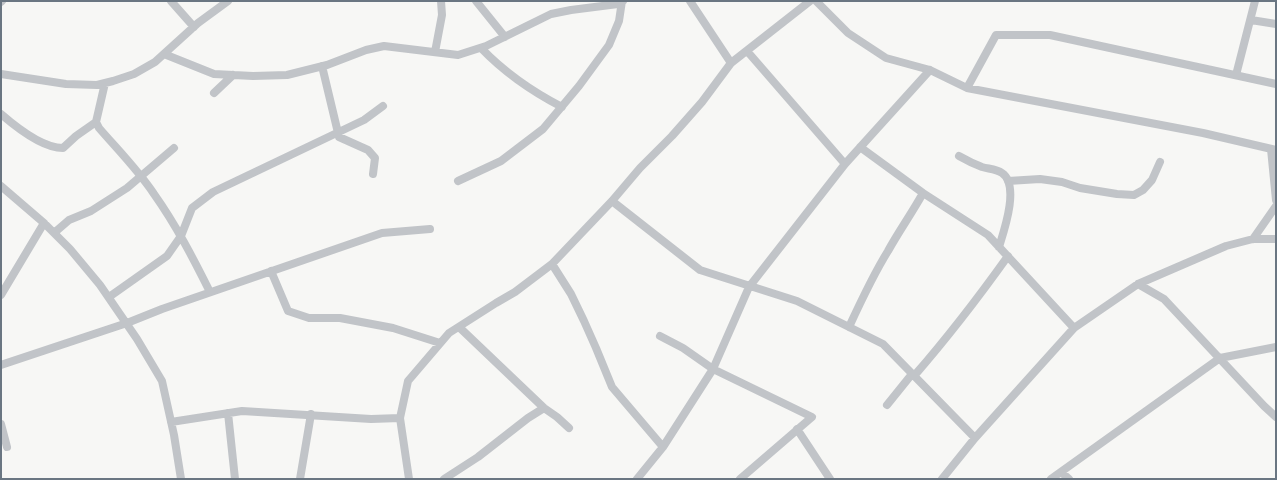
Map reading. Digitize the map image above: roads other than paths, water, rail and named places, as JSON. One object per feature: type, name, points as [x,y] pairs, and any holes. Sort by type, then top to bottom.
[{"type":"street","points":[[171,1],[194,27]]},
{"type":"street","points":[[1,74],[66,84],[97,85],[134,74],[155,62],[194,27],[228,1]]},
{"type":"street","points":[[435,52],[442,15],[441,1]]},
{"type":"street","points":[[476,1],[505,37]]},
{"type":"street","points":[[164,54],[214,74],[253,76],[287,75],[322,66],[366,50],[384,46],[458,55],[480,48],[505,37],[551,14],[618,4],[622,1]]},
{"type":"street","points":[[458,181],[501,161],[543,129],[579,86],[609,44],[620,21],[622,1]]},
{"type":"street","points":[[690,1],[730,63]]},
{"type":"street","points":[[409,479],[400,418],[408,381],[449,333],[515,292],[552,264],[612,201],[640,168],[672,136],[702,102],[730,63],[810,1]]},
{"type":"street","points":[[816,1],[848,33],[886,58],[930,70],[967,88],[1203,134],[1274,150],[1276,200]]},
{"type":"street","points":[[1236,75],[1255,1]]},
{"type":"street","points":[[1250,20],[1276,24]]},
{"type":"street","points":[[967,88],[996,35],[1050,35],[1276,84]]},
{"type":"street","points":[[480,48],[499,67],[540,96],[562,107]]},
{"type":"street","points":[[747,51],[845,164]]},
{"type":"street","points":[[322,66],[339,137],[368,150],[375,158],[373,174]]},
{"type":"street","points":[[637,479],[663,447],[713,369],[749,287],[845,164],[930,70]]},
{"type":"street","points":[[214,93],[233,75]]},
{"type":"street","points":[[105,83],[96,122],[99,128],[154,193],[196,263],[210,292]]},
{"type":"street","points":[[109,297],[167,256],[180,236],[192,208],[213,192],[364,120],[383,106]]},
{"type":"street","points":[[1,114],[18,129],[54,148],[63,148],[76,136],[96,122]]},
{"type":"street","points":[[860,147],[923,193],[988,235],[1074,328]]},
{"type":"street","points":[[54,233],[69,220],[91,211],[127,188],[174,148]]},
{"type":"street","points":[[959,156],[982,167],[994,169],[1004,174],[1008,181],[1010,208],[999,247]]},
{"type":"street","points":[[1008,181],[1040,179],[1062,182],[1080,188],[1109,193],[1134,195],[1143,190],[1152,180],[1160,162]]},
{"type":"street","points":[[1,186],[44,223],[70,249],[100,285],[127,323],[162,381],[181,479]]},
{"type":"street","points":[[849,327],[876,271],[923,193]]},
{"type":"street","points":[[612,201],[700,270],[749,287],[797,301],[883,344],[974,438]]},
{"type":"street","points":[[1253,239],[1276,206]]},
{"type":"street","points":[[1,295],[44,223]]},
{"type":"street","points":[[1,365],[127,323],[210,292],[382,233],[430,229]]},
{"type":"street","points":[[942,479],[974,438],[1074,328],[1138,284],[1226,246],[1253,239],[1276,239]]},
{"type":"street","points":[[887,405],[957,326],[1008,256]]},
{"type":"street","points":[[552,264],[571,294],[612,387],[663,447]]},
{"type":"street","points":[[270,271],[288,311],[309,318],[340,318],[393,328],[440,343]]},
{"type":"street","points":[[1138,284],[1164,299],[1276,417]]},
{"type":"street","points":[[459,327],[544,408],[569,428]]},
{"type":"street","points":[[660,336],[683,348],[713,369],[812,417],[740,479]]},
{"type":"street","points":[[1051,479],[1220,358],[1276,347]]},
{"type":"street","points":[[444,479],[478,458],[528,418],[544,408]]},
{"type":"street","points":[[171,422],[242,411],[311,414],[371,419],[400,418]]},
{"type":"street","points":[[228,413],[235,479]]},
{"type":"street","points":[[300,479],[311,414]]},
{"type":"street","points":[[1,424],[7,447]]},
{"type":"street","points":[[797,429],[830,479]]},
{"type":"street","points":[[1061,472],[1068,479]]}]
